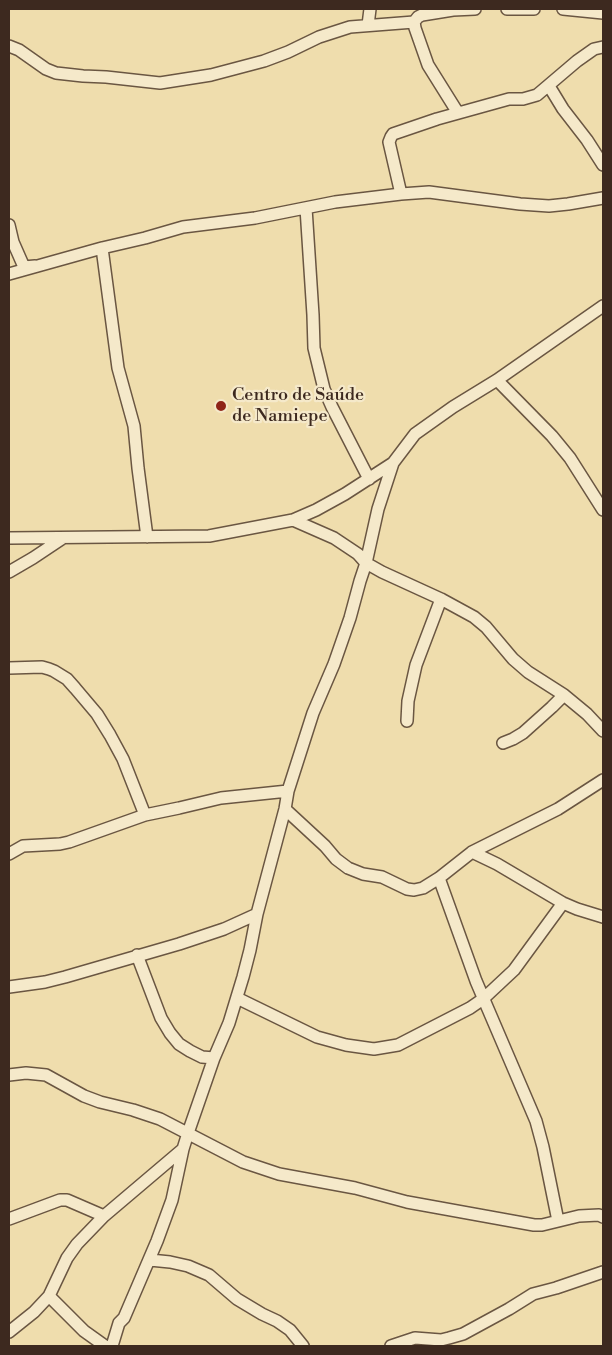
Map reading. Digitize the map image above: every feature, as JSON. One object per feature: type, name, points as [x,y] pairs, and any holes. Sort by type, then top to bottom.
[{"type":"street","points":[[368,25],[370,9]]},
{"type":"street","points":[[10,49],[56,73],[160,83],[211,74],[264,61],[331,32],[350,26],[414,22],[422,15],[475,9]]},
{"type":"street","points":[[508,9],[534,9]]},
{"type":"street","points":[[563,9],[603,13]]},
{"type":"street","points":[[414,22],[428,65],[458,113]]},
{"type":"street","points":[[401,194],[389,142],[396,133],[509,98],[537,96],[586,54],[594,49],[603,47]]},
{"type":"street","points":[[549,86],[603,165]]},
{"type":"street","points":[[9,274],[183,227],[255,218],[335,202],[429,192],[549,206],[603,198]]},
{"type":"street","points":[[306,208],[314,348],[324,389],[369,479]]},
{"type":"street","points":[[9,225],[10,233],[24,267],[45,264]]},
{"type":"street","points":[[102,248],[118,368],[135,435],[147,537]]},
{"type":"street","points":[[112,1346],[119,1323],[124,1318],[150,1260],[172,1200],[188,1133],[237,998],[288,792],[314,713],[334,664],[366,563],[378,509],[393,463],[415,434],[452,407],[497,380],[603,306]]},
{"type":"street","points":[[497,380],[552,436],[570,458],[603,510]]},
{"type":"street","points":[[9,538],[209,536],[293,520],[345,494],[393,463]]},
{"type":"street","points":[[293,520],[334,538],[358,554],[366,563],[396,580],[441,599],[474,617],[486,627],[513,659],[528,672],[564,695],[587,714],[603,731]]},
{"type":"street","points":[[9,572],[63,538]]},
{"type":"street","points":[[407,721],[408,701],[416,665],[441,599]]},
{"type":"street","points":[[9,668],[42,667],[54,671],[75,688],[97,714],[119,751],[145,814]]},
{"type":"street","points":[[503,743],[523,733],[564,695]]},
{"type":"street","points":[[285,809],[325,846],[336,859],[355,871],[382,877],[407,889],[414,890],[423,888],[439,878],[472,852],[558,810],[603,780]]},
{"type":"street","points":[[9,854],[23,846],[69,842],[145,814],[220,798],[288,792]]},
{"type":"street","points":[[472,852],[497,864],[563,903],[603,917]]},
{"type":"street","points":[[439,878],[483,999],[536,1121],[558,1221]]},
{"type":"street","points":[[237,998],[316,1037],[346,1045],[374,1048],[398,1045],[470,1008],[483,999],[514,970],[563,903]]},
{"type":"street","points":[[9,988],[44,982],[137,956],[224,929],[257,914]]},
{"type":"street","points":[[137,956],[161,1018],[170,1033],[179,1044],[190,1052],[202,1057],[214,1058]]},
{"type":"street","points":[[9,1075],[26,1073],[46,1076],[92,1099],[160,1119],[243,1162],[279,1174],[355,1188],[407,1202],[534,1225],[542,1225],[580,1216],[599,1215],[603,1217]]},
{"type":"street","points":[[9,1332],[34,1312],[49,1296],[66,1258],[77,1244],[104,1216],[183,1149]]},
{"type":"street","points":[[9,1219],[60,1200],[67,1200],[104,1216]]},
{"type":"street","points":[[150,1260],[188,1266],[209,1275],[237,1299],[290,1330],[303,1346]]},
{"type":"street","points":[[391,1346],[415,1338],[447,1342],[533,1294],[603,1272]]},
{"type":"street","points":[[49,1296],[84,1331],[105,1346]]},
{"type":"place","name":"Centro de Saúde de Namiepe","points":[[221,406]]}]
